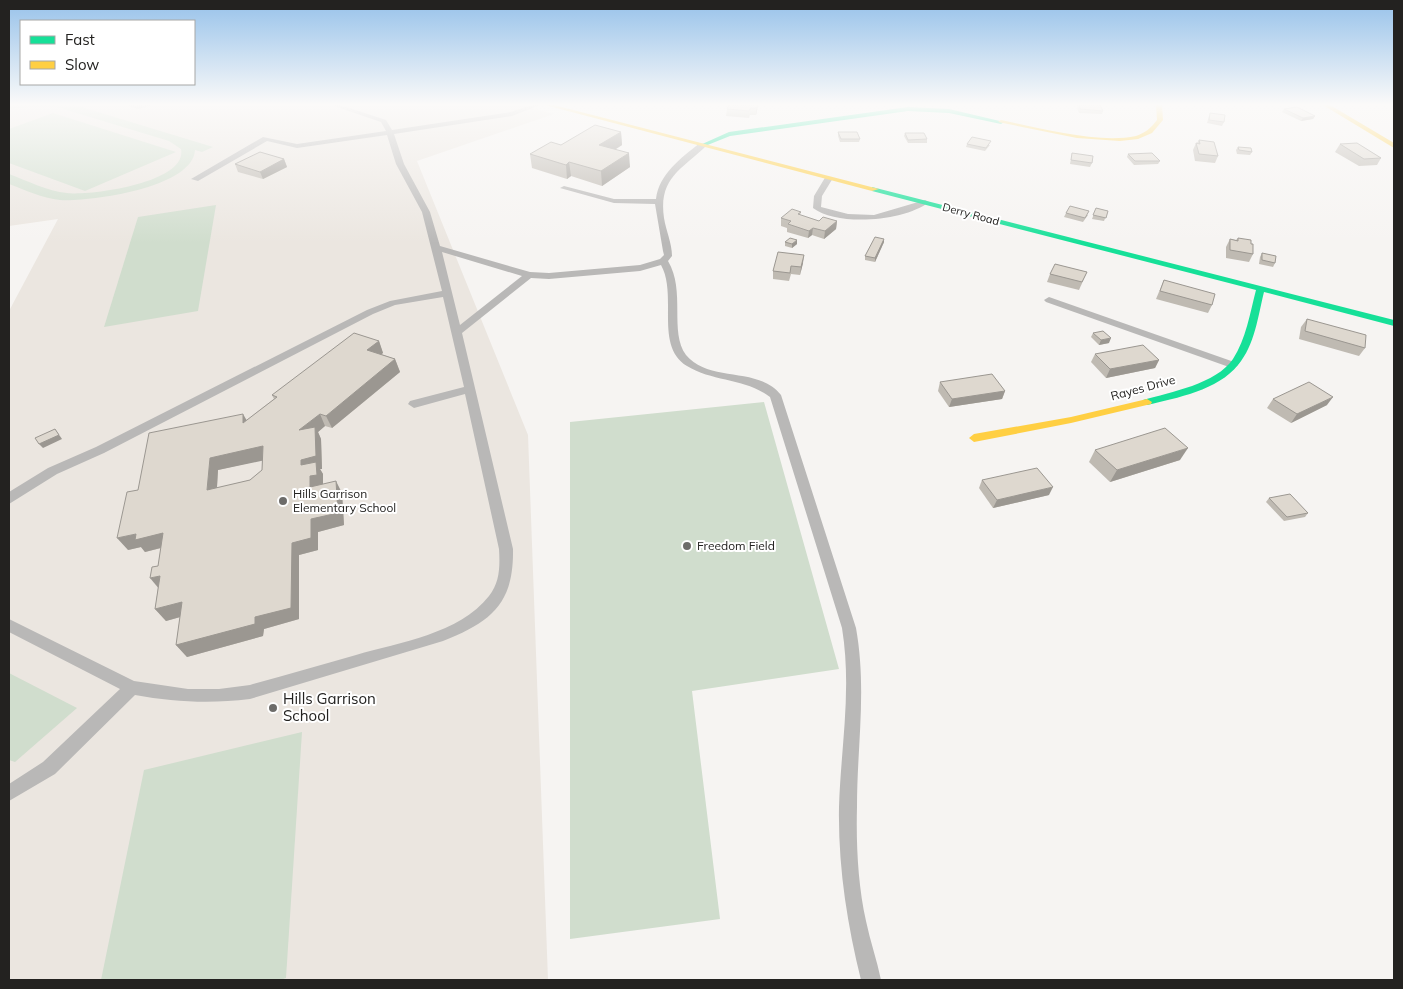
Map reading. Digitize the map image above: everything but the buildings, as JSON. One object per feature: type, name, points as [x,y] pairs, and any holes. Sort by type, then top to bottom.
[{"type":"street","name":"Derry Road","points":[[726,151],[1394,323]]},
{"type":"street","name":"Rayes Drive","points":[[974,438],[1149,402],[1199,386],[1224,373],[1233,365],[1245,343],[1260,289]]},
{"type":"lane","points":[[195,179],[244,151]]},
{"type":"lane","points":[[9,625],[132,688],[161,694],[219,696],[250,692],[451,632],[471,622],[485,611],[500,592],[506,573],[506,549],[436,248],[426,212],[400,164],[396,151]]},
{"type":"lane","points":[[436,248],[529,275],[571,275],[654,265],[663,261],[668,256],[668,247],[660,218],[659,193],[667,178],[695,151]]},
{"type":"lane","points":[[829,178],[818,196],[817,208],[844,216],[868,218],[886,215],[925,202]]},
{"type":"lane","points":[[564,188],[614,201],[658,202]]},
{"type":"lane","points":[[663,261],[672,279],[675,328],[681,354],[689,363],[702,369],[759,384],[769,389],[775,396],[849,628],[854,658],[855,686],[848,807],[850,864],[856,918],[872,980]]},
{"type":"lane","points":[[457,332],[529,275]]},
{"type":"lane","points":[[9,499],[36,480],[61,466],[100,450],[370,312],[393,303],[447,293]]},
{"type":"lane","points":[[1049,300],[1233,365]]},
{"type":"lane","points":[[414,404],[470,390]]},
{"type":"lane","points":[[9,793],[49,768],[132,688]]},
{"type":"shaded area","name":"Hills Garrison School","points":[[9,151],[446,151],[417,161],[528,435],[548,980],[9,980],[9,311],[58,219],[9,226]]},
{"type":"green space","points":[[9,151],[176,152],[85,191],[9,163]]},
{"type":"green space","points":[[181,151],[195,151],[190,163],[177,174],[159,183],[138,190],[93,198],[74,200],[53,199],[9,184],[9,174],[60,192],[95,192],[135,185],[154,179],[169,171],[179,161]]},
{"type":"green space","points":[[216,205],[198,311],[104,327],[138,217]]},
{"type":"green space","name":"Freedom Field","points":[[764,402],[839,669],[692,691],[720,919],[570,939],[570,422]]},
{"type":"green space","points":[[9,673],[77,708],[15,762],[9,760]]},
{"type":"green space","points":[[302,732],[286,978],[280,980],[101,980],[144,770]]},
{"type":"traffic: fast","points":[[875,189],[1394,323]]},
{"type":"traffic: fast","points":[[1147,402],[1182,393],[1207,383],[1218,377],[1235,363],[1248,337],[1260,289]]},
{"type":"traffic: slow","points":[[728,151],[875,189]]},
{"type":"traffic: slow","points":[[974,438],[1071,420],[1147,402]]},
{"type":"place","name":"Hills Garrison Elementary School","points":[[283,501]]},
{"type":"place","name":"Freedom Field","points":[[687,546]]},
{"type":"place","name":"Hills Garrison School","points":[[273,708]]}]
